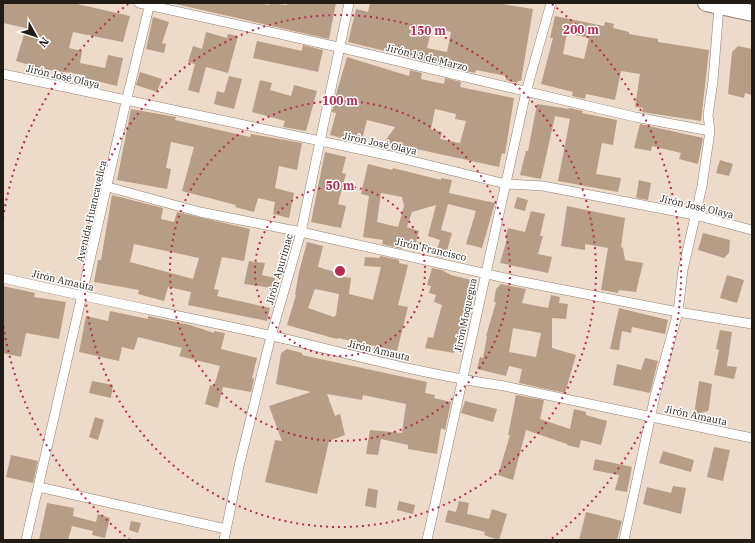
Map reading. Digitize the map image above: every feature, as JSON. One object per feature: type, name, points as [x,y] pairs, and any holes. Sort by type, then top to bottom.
[{"type":"highway","points":[[712,4],[752,13]]},
{"type":"street","name":"Jirón 13 de Marzo","points":[[139,3],[150,4],[338,47],[635,117],[710,131]]},
{"type":"street","name":"Jirón Apurímac","points":[[224,540],[239,466],[271,336],[300,232],[320,142],[338,47],[349,3]]},
{"type":"street","name":"Jirón Moquegua","points":[[427,540],[526,92],[551,3]]},
{"type":"street","name":"Avenida Huancavelica","points":[[26,540],[108,187],[126,102],[150,4]]},
{"type":"street","points":[[624,540],[650,417],[678,312],[683,270],[702,186],[710,131],[708,115],[712,4]]},
{"type":"street","name":"Jirón José Olaya","points":[[3,74],[126,102],[220,119],[320,142],[396,157],[506,184],[543,186],[695,215],[752,230]]},
{"type":"street","name":"Jirón Francisco","points":[[108,187],[200,212],[300,232],[518,281],[678,312],[752,324]]},
{"type":"street","name":"Jirón Amauta","points":[[3,278],[82,297],[271,336],[462,380],[504,386],[752,438]]},
{"type":"street","points":[[39,487],[226,529]]},
{"type":"building","points":[[3,3],[73,3],[130,16],[123,42],[73,32],[69,48],[82,51],[80,63],[105,68],[108,55],[123,58],[117,86],[84,78],[84,75],[43,69],[16,61],[26,28],[3,23]]},
{"type":"building","points":[[171,3],[257,3],[269,5],[270,3],[287,5],[287,3],[336,3],[329,39]]},
{"type":"building","points":[[370,3],[496,3],[533,9],[521,81],[518,81],[517,83],[506,80],[506,76],[476,70],[475,73],[348,42],[356,9],[368,12]],"holes":[[[432,28],[451,32],[447,52],[427,48]]]},
{"type":"building","points":[[555,16],[604,26],[605,22],[614,24],[613,28],[629,32],[629,34],[658,39],[658,42],[709,50],[701,121],[642,112],[643,108],[635,107],[640,74],[621,71],[615,100],[586,94],[585,99],[572,96],[573,92],[541,84],[553,38],[550,38]],"holes":[[[567,33],[589,38],[584,59],[563,54]]]},
{"type":"building","points":[[153,17],[169,22],[162,43],[166,44],[164,53],[146,49]]},
{"type":"building","points":[[206,32],[227,38],[228,34],[238,36],[228,73],[206,67],[199,93],[188,90],[195,64],[188,62],[193,46],[202,49]]},
{"type":"building","points":[[257,41],[302,51],[303,45],[323,50],[318,72],[253,58]]},
{"type":"building","points":[[738,46],[752,49],[752,95],[745,93],[744,98],[728,94],[732,52]]},
{"type":"building","points":[[347,57],[409,76],[410,70],[422,73],[421,79],[444,84],[445,78],[461,82],[460,87],[514,98],[505,154],[502,153],[499,167],[407,147],[405,149],[394,148],[392,144],[385,141],[395,127],[367,120],[361,143],[330,135],[336,113],[332,112]],"holes":[[[435,109],[456,114],[455,119],[466,121],[460,143],[440,139],[442,132],[431,129]]]},
{"type":"building","points":[[140,72],[162,79],[157,92],[136,85]]},
{"type":"building","points":[[229,76],[242,79],[234,109],[214,104],[217,91],[224,93]]},
{"type":"building","points":[[260,80],[272,83],[270,90],[291,96],[294,85],[317,91],[306,131],[283,127],[285,121],[252,112]]},
{"type":"building","points":[[537,104],[569,108],[583,111],[582,113],[617,120],[613,145],[602,143],[596,174],[621,178],[618,192],[558,181],[570,119],[555,116],[541,179],[520,175],[526,151],[528,151]]},
{"type":"building","points":[[131,109],[176,117],[175,120],[250,137],[251,134],[302,143],[297,170],[279,166],[275,188],[294,193],[289,218],[273,214],[275,202],[258,198],[254,212],[235,207],[236,205],[182,191],[194,147],[171,142],[166,168],[171,169],[167,189],[117,180]]},
{"type":"building","points":[[640,124],[703,138],[698,164],[679,159],[681,153],[652,146],[651,151],[634,148]]},
{"type":"building","points":[[325,152],[346,157],[342,173],[346,174],[338,204],[346,206],[341,228],[311,222]]},
{"type":"building","points":[[720,160],[733,164],[729,176],[716,173]]},
{"type":"building","points":[[368,164],[392,170],[393,168],[441,180],[441,178],[452,180],[449,193],[495,203],[482,248],[466,244],[476,211],[448,204],[441,230],[452,233],[445,258],[435,256],[440,240],[428,236],[436,205],[412,212],[407,227],[419,231],[414,249],[403,245],[402,249],[382,244],[383,240],[363,237],[369,196],[361,194]],"holes":[[[381,193],[402,197],[404,206],[398,227],[377,222]]]},
{"type":"building","points":[[639,180],[651,183],[648,200],[636,198]]},
{"type":"building","points":[[112,195],[163,208],[161,219],[174,222],[177,212],[250,229],[244,261],[222,257],[214,289],[219,290],[217,296],[270,308],[267,321],[188,305],[191,292],[168,287],[164,301],[138,294],[139,290],[94,282],[98,260],[101,260]],"holes":[[[134,244],[199,258],[193,279],[130,262]]]},
{"type":"building","points":[[517,197],[528,200],[525,211],[514,208]]},
{"type":"building","points":[[567,206],[625,218],[621,247],[623,248],[625,260],[643,263],[636,292],[619,290],[618,293],[601,290],[608,248],[585,244],[585,250],[561,246]]},
{"type":"building","points":[[531,211],[545,214],[540,236],[543,236],[538,254],[552,257],[548,273],[500,263],[507,239],[505,238],[508,228],[525,232]]},
{"type":"building","points":[[703,233],[730,240],[729,253],[724,258],[698,250]]},
{"type":"building","points":[[307,242],[323,246],[318,267],[335,272],[334,275],[351,278],[349,294],[373,300],[381,267],[364,266],[365,257],[380,258],[380,256],[399,260],[399,263],[408,265],[398,305],[408,307],[397,351],[333,338],[287,325],[296,295],[299,272]],"holes":[[[315,289],[339,294],[336,315],[334,317],[308,308]]]},
{"type":"building","points":[[249,261],[265,263],[262,275],[275,278],[273,288],[244,284]]},
{"type":"building","points":[[432,268],[442,270],[451,275],[476,281],[467,332],[465,332],[462,342],[457,341],[454,353],[425,348],[428,337],[433,338],[442,305],[434,302],[436,295],[429,293],[431,286],[427,285]]},
{"type":"building","points":[[727,275],[744,280],[737,303],[720,298]]},
{"type":"building","points":[[501,284],[526,289],[522,303],[548,308],[551,295],[560,297],[559,303],[568,304],[566,319],[552,318],[552,348],[576,355],[565,393],[519,383],[522,369],[509,366],[506,376],[477,369],[480,357],[483,358],[486,336],[496,302],[494,302],[496,289]],"holes":[[[513,328],[541,333],[536,357],[509,352]]]},
{"type":"building","points":[[3,286],[35,293],[34,297],[66,302],[59,339],[26,333],[21,357],[3,353]]},
{"type":"building","points":[[619,308],[668,320],[665,334],[632,327],[631,333],[622,331],[619,350],[610,349]]},
{"type":"building","points":[[110,311],[148,319],[148,316],[190,325],[214,333],[214,331],[225,333],[221,349],[257,358],[252,378],[254,379],[251,392],[223,387],[218,408],[205,404],[210,385],[214,386],[220,366],[179,356],[182,348],[138,337],[134,350],[122,347],[119,361],[79,352],[86,316],[108,321]]},
{"type":"building","points":[[720,330],[732,332],[727,366],[737,367],[734,379],[714,375],[719,350],[716,349]]},
{"type":"building","points":[[287,349],[302,353],[302,355],[427,382],[425,393],[435,395],[434,398],[451,402],[445,430],[441,428],[437,454],[408,449],[408,445],[381,439],[378,455],[366,454],[370,430],[402,433],[406,404],[363,395],[362,400],[327,394],[335,416],[340,414],[345,435],[329,441],[317,494],[265,482],[275,440],[282,441],[269,406],[311,392],[276,384],[281,353]]},
{"type":"building","points":[[645,358],[658,361],[650,393],[613,385],[617,364],[641,370]]},
{"type":"building","points":[[92,381],[113,385],[111,398],[89,393]]},
{"type":"building","points":[[699,381],[712,384],[709,407],[708,411],[694,415]]},
{"type":"building","points":[[516,395],[544,400],[540,419],[570,429],[574,409],[586,412],[586,415],[607,421],[601,445],[581,440],[579,448],[526,430],[513,480],[498,475],[510,435],[508,435]]},
{"type":"building","points":[[465,401],[497,409],[493,422],[461,413]]},
{"type":"building","points":[[95,417],[104,420],[98,440],[89,437]]},
{"type":"building","points":[[714,447],[730,450],[723,481],[707,477]]},
{"type":"building","points":[[663,451],[694,460],[691,472],[659,463]]},
{"type":"building","points":[[11,455],[38,461],[33,483],[6,477]]},
{"type":"building","points":[[595,459],[632,467],[627,492],[615,490],[619,475],[593,470]]},
{"type":"building","points":[[673,486],[686,488],[681,514],[643,504],[647,487],[671,493]]},
{"type":"building","points":[[368,488],[378,490],[376,508],[365,506]]},
{"type":"building","points":[[399,501],[415,505],[413,514],[397,510]]},
{"type":"building","points":[[459,501],[469,503],[467,514],[489,519],[492,509],[507,514],[499,540],[484,535],[485,532],[445,522],[448,510],[456,512]]},
{"type":"building","points":[[47,503],[74,508],[73,516],[96,522],[98,514],[110,518],[105,538],[92,535],[93,531],[72,526],[68,540],[39,540]]},
{"type":"building","points":[[586,512],[622,521],[617,540],[579,540]]},
{"type":"building","points":[[131,521],[141,523],[138,533],[129,530]]}]
